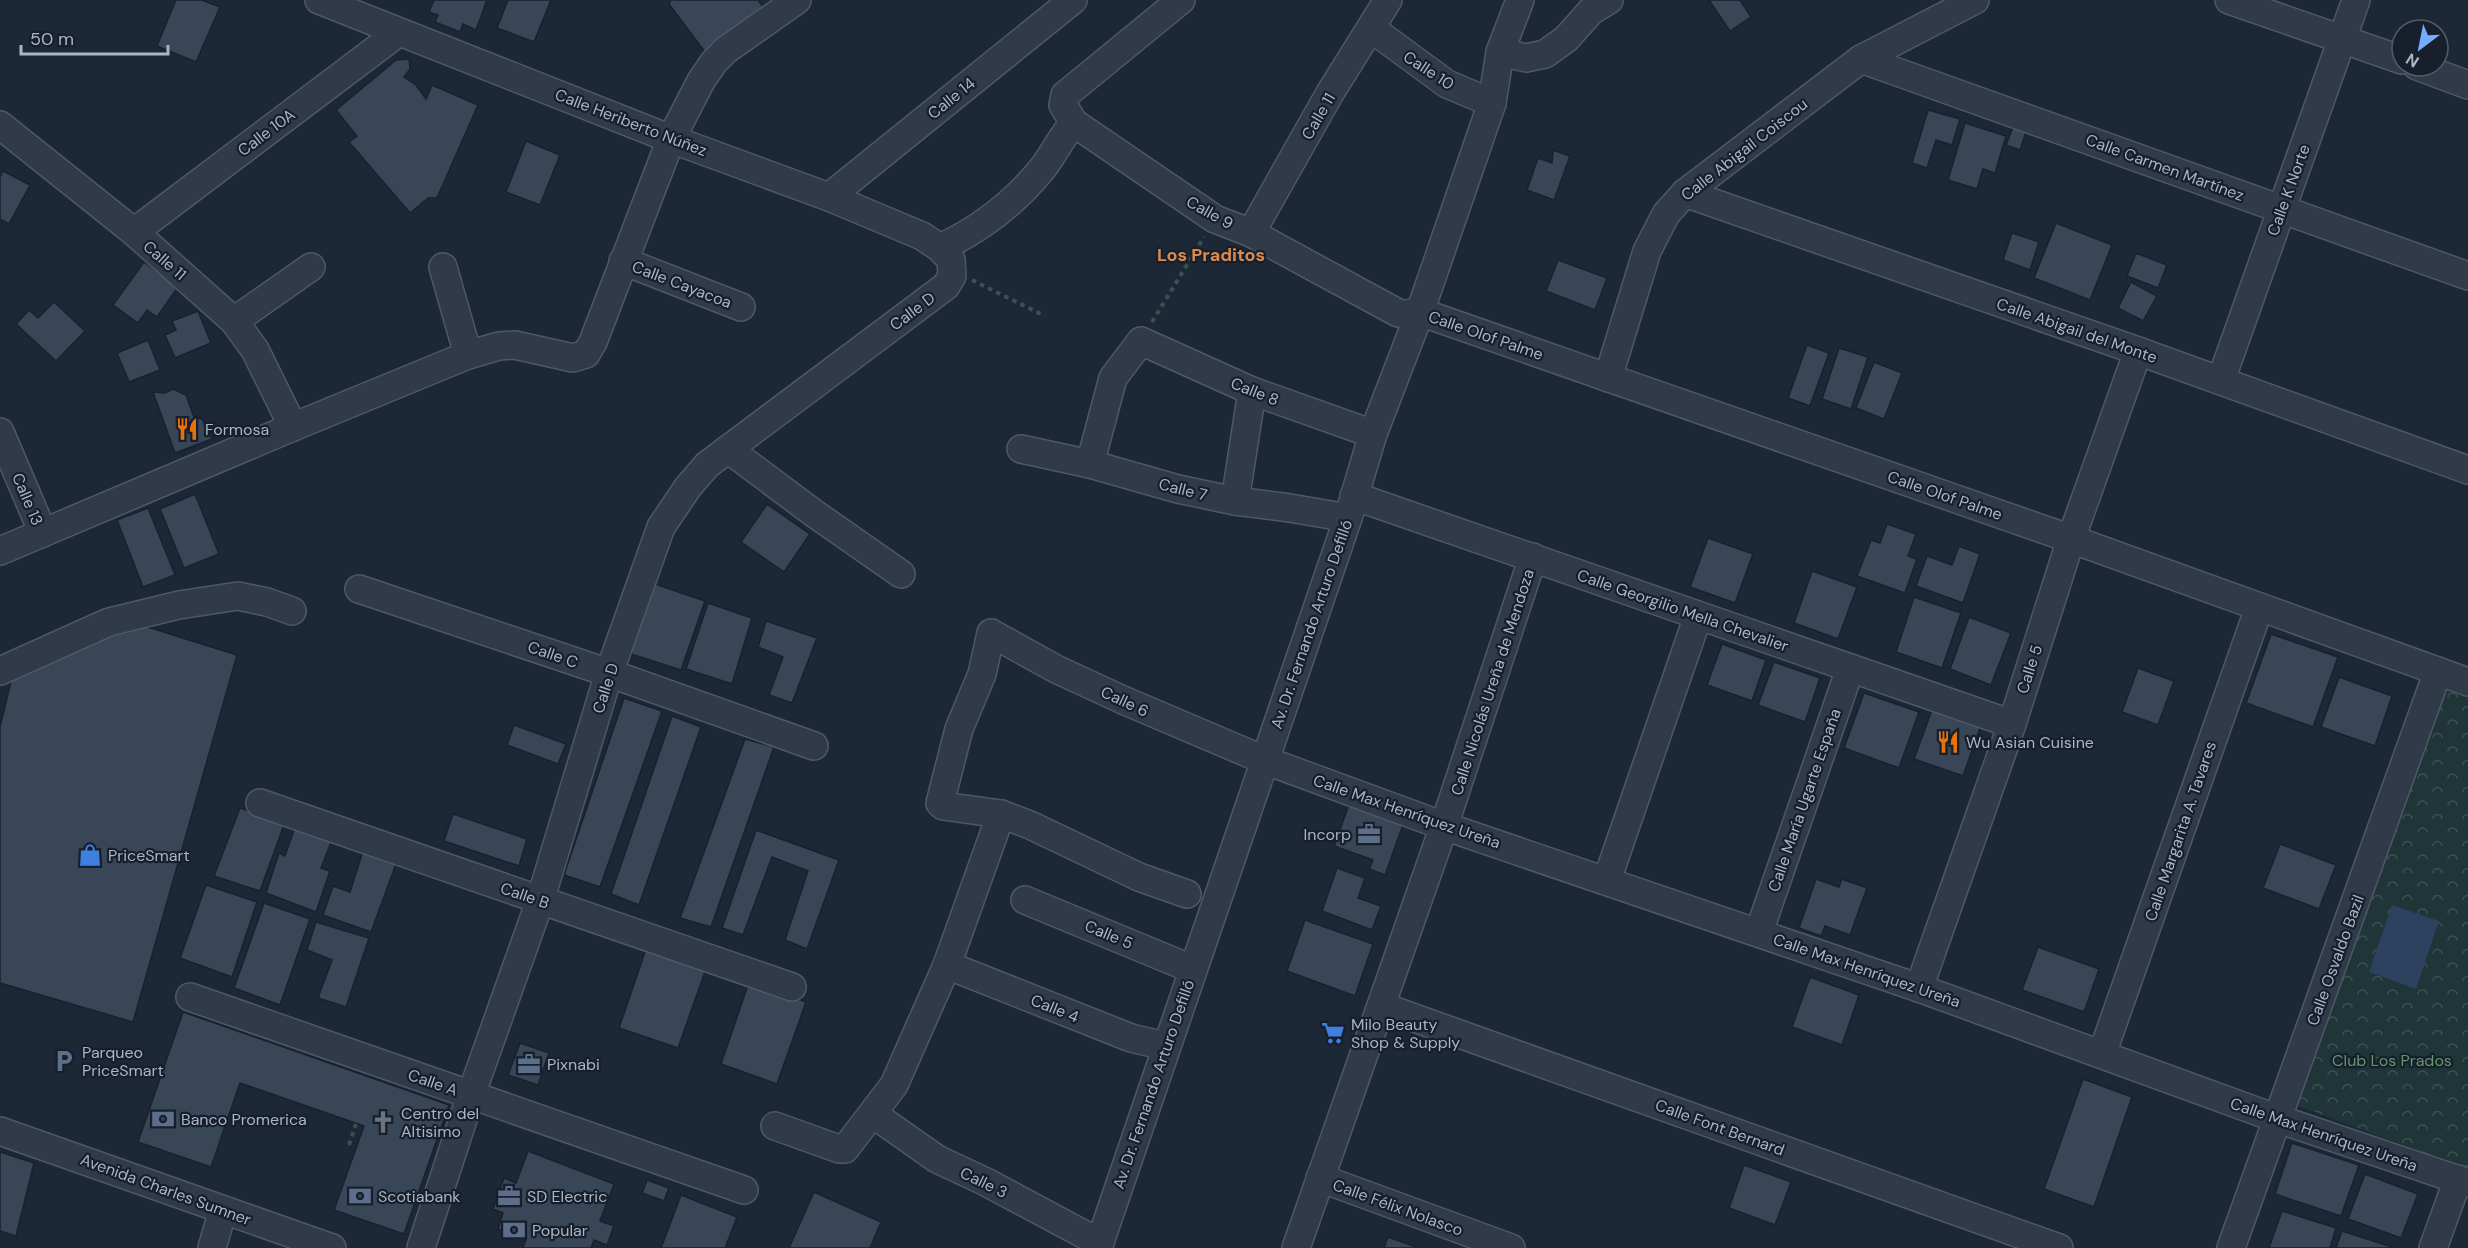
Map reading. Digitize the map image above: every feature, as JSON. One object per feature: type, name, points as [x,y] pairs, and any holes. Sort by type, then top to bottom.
[{"type":"street","name":"Calle Heriberto Núñez","points":[[319,0],[671,139],[829,197],[922,236],[946,259]]},
{"type":"street","name":"Calle 14","points":[[829,197],[1073,0]]},
{"type":"street","points":[[946,259],[975,230],[1028,185],[1044,166],[1062,135],[1074,123],[1063,105],[1065,95],[1180,0]]},
{"type":"street","name":"Calle 11","points":[[1251,233],[1330,93],[1388,0]]},
{"type":"street","name":"Av. Dr. Fernando Arturo Defilló","points":[[1099,1245],[1165,1046],[1351,507],[1373,434],[1420,312],[1492,103],[1500,52],[1521,0]]},
{"type":"street","points":[[1500,52],[1526,58],[1545,54],[1566,39],[1591,11],[1609,0]]},
{"type":"street","name":"Calle Abigail Coiscou","points":[[1608,378],[1647,251],[1666,214],[1685,194],[1861,59],[1975,0]]},
{"type":"street","points":[[2229,0],[2390,56]]},
{"type":"street","name":"Calle K Norte","points":[[2221,380],[2356,0]]},
{"type":"street","points":[[0,551],[468,355],[499,346],[514,345],[573,358],[582,357],[593,342],[671,139],[714,62],[785,3]]},
{"type":"street","name":"Calle 10","points":[[1372,29],[1447,84],[1492,103]]},
{"type":"street","name":"Calle 10A","points":[[134,232],[399,32]]},
{"type":"street","name":"Calle Carmen Martínez","points":[[1861,59],[2468,276]]},
{"type":"street","points":[[2449,78],[2468,85]]},
{"type":"street","name":"Calle 9","points":[[1074,123],[1215,219],[1251,233],[1392,310],[1405,314],[1420,312]]},
{"type":"street","name":"Calle 11","points":[[0,125],[134,232],[234,321],[255,350],[292,427]]},
{"type":"street","name":"Calle Abigail del Monte","points":[[1685,194],[2221,380],[2468,470]]},
{"type":"street","name":"Calle D","points":[[421,1248],[471,1095],[540,901],[609,673],[661,527],[688,487],[707,465],[946,286],[946,259]]},
{"type":"street","name":"Calle Cayacoa","points":[[623,261],[741,307]]},
{"type":"street","points":[[234,321],[311,267]]},
{"type":"street","points":[[443,267],[468,355]]},
{"type":"street","name":"Calle Olof Palme","points":[[1420,312],[2071,539],[2468,682]]},
{"type":"street","points":[[1090,464],[1113,378],[1141,341]]},
{"type":"street","name":"Calle 8","points":[[1141,341],[1252,391],[1373,434]]},
{"type":"street","name":"Calle 5","points":[[1919,988],[2012,724],[2071,539],[2138,351]]},
{"type":"street","points":[[1234,501],[1252,391]]},
{"type":"street","name":"Calle 13","points":[[0,432],[43,533]]},
{"type":"street","points":[[728,449],[901,574]]},
{"type":"street","name":"Calle 7","points":[[1021,449],[1234,501],[1351,507]]},
{"type":"street","name":"Calle Georgilio Mella Chevalier","points":[[1351,507],[1533,557],[2012,724]]},
{"type":"street","name":"Calle Nicolás Ureña de Mendoza","points":[[1296,1248],[1444,826],[1533,557]]},
{"type":"street","name":"Calle C","points":[[359,589],[609,673],[813,746]]},
{"type":"street","points":[[0,671],[110,622],[179,605],[238,596],[267,602],[292,611]]},
{"type":"street","name":"Calle Margarita A. Tavares","points":[[2102,1054],[2259,608]]},
{"type":"street","points":[[1607,880],[1698,616]]},
{"type":"street","name":"Calle 6","points":[[1001,814],[943,806],[940,803],[959,729],[982,674],[991,633],[1056,669],[1264,760]]},
{"type":"street","name":"Calle María Ugarte España","points":[[1759,932],[1850,669]]},
{"type":"street","name":"Calle Osvaldo Bazil","points":[[2231,1248],[2438,671]]},
{"type":"street","name":"Calle Max Henríquez Ureña","points":[[1264,760],[1444,826],[1919,988],[2278,1119],[2463,1181]]},
{"type":"street","name":"Calle B","points":[[260,803],[792,987]]},
{"type":"street","points":[[775,1126],[839,1149],[845,1149],[873,1114],[894,1085],[947,965],[1001,814],[1030,825],[1139,877],[1187,894]]},
{"type":"street","name":"Calle 5","points":[[1025,900],[1192,969]]},
{"type":"street","name":"Calle 4","points":[[947,965],[1131,1038],[1165,1046]]},
{"type":"street","name":"Calle A","points":[[190,997],[744,1190]]},
{"type":"street","name":"Calle Font Bernard","points":[[1381,1006],[2059,1248]]},
{"type":"street","name":"Calle 3","points":[[873,1114],[937,1159],[986,1182],[1099,1245]]},
{"type":"street","name":"Avenida Charles Sumner","points":[[0,1131],[332,1248]]},
{"type":"street","name":"Calle Félix Nolasco","points":[[1320,1178],[1510,1248]]},
{"type":"street","points":[[2433,1248],[2463,1181]]},
{"type":"street","points":[[212,1248],[223,1210]]},
{"type":"path","points":[[1141,341],[1215,219]]},
{"type":"path","points":[[946,259],[1045,316]]},
{"type":"path","points":[[349,1145],[356,1124]]},
{"type":"green space","name":"Club Los Prados","points":[[2442,682],[2468,691],[2468,1169],[2296,1105]]},
{"type":"water","points":[[2392,905],[2439,921],[2416,989],[2369,972]]},
{"type":"building","points":[[176,0],[202,0],[220,7],[196,62],[157,46]]},
{"type":"building","points":[[434,0],[487,0],[476,30],[463,24],[460,32],[435,22],[438,15],[429,12]]},
{"type":"building","points":[[508,0],[551,0],[534,42],[497,28]]},
{"type":"building","points":[[671,0],[758,0],[764,8],[705,52],[669,4]]},
{"type":"building","points":[[1709,0],[1740,0],[1751,17],[1730,31]]},
{"type":"building","points":[[409,59],[410,69],[404,77],[416,85],[426,99],[432,85],[478,105],[437,198],[428,198],[410,213],[349,142],[357,136],[336,110],[396,60]]},
{"type":"building","points":[[1928,110],[1960,119],[1952,145],[1936,140],[1927,168],[1912,163]]},
{"type":"building","points":[[1965,123],[2006,136],[1995,173],[1983,169],[1977,189],[1948,180]]},
{"type":"building","points":[[2013,127],[2026,132],[2020,150],[2006,145]]},
{"type":"building","points":[[526,141],[560,155],[540,205],[506,192]]},
{"type":"building","points":[[1553,150],[1570,156],[1554,200],[1527,190],[1538,158],[1552,163]]},
{"type":"building","points":[[3,171],[30,185],[9,224],[0,219],[0,177]]},
{"type":"building","points":[[2056,223],[2112,245],[2090,300],[2034,278]]},
{"type":"building","points":[[2012,233],[2039,242],[2030,270],[2003,260]]},
{"type":"building","points":[[2136,253],[2167,265],[2158,288],[2127,276]]},
{"type":"building","points":[[1558,260],[1607,278],[1595,310],[1546,291]]},
{"type":"building","points":[[144,262],[178,287],[157,317],[147,310],[138,323],[113,305]]},
{"type":"building","points":[[2131,282],[2157,296],[2143,321],[2118,308]]},
{"type":"building","points":[[54,302],[85,331],[56,361],[16,324],[29,310],[38,318]]},
{"type":"building","points":[[198,311],[211,343],[175,358],[165,335],[176,330],[172,321]]},
{"type":"building","points":[[148,340],[160,370],[129,382],[117,353]]},
{"type":"building","points":[[1807,345],[1829,353],[1810,406],[1788,398]]},
{"type":"building","points":[[1839,348],[1868,357],[1851,409],[1822,399]]},
{"type":"building","points":[[1874,362],[1902,373],[1884,419],[1856,408]]},
{"type":"building","name":"Formosa","points":[[173,389],[186,395],[194,417],[202,419],[212,439],[175,453],[153,392],[165,393]]},
{"type":"building","points":[[195,494],[219,554],[184,568],[160,509]]},
{"type":"building","points":[[767,504],[810,534],[784,572],[741,542]]},
{"type":"building","points":[[148,508],[175,575],[143,587],[117,520]]},
{"type":"building","points":[[1887,524],[1916,534],[1908,556],[1917,559],[1905,593],[1857,576],[1871,540],[1880,543]]},
{"type":"building","points":[[1708,538],[1753,554],[1735,603],[1690,587]]},
{"type":"building","points":[[1959,546],[1980,554],[1963,603],[1916,586],[1927,556],[1952,565]]},
{"type":"building","points":[[1812,571],[1857,587],[1838,639],[1794,623]]},
{"type":"building","points":[[652,583],[705,601],[681,670],[628,653]]},
{"type":"building","points":[[1914,597],[1961,613],[1942,668],[1896,652]]},
{"type":"building","points":[[708,603],[752,618],[732,684],[686,669]]},
{"type":"building","name":"PriceSmart","points":[[106,614],[237,655],[133,1022],[0,983],[0,727],[19,648]]},
{"type":"building","points":[[1969,617],[2011,633],[1991,685],[1950,669]]},
{"type":"building","points":[[766,621],[817,638],[792,703],[769,695],[783,657],[758,647]]},
{"type":"building","points":[[2271,634],[2338,657],[2313,727],[2246,703]]},
{"type":"building","points":[[1722,644],[1766,660],[1752,701],[1707,685]]},
{"type":"building","points":[[1774,662],[1820,678],[1805,722],[1758,705]]},
{"type":"building","points":[[2138,668],[2174,681],[2158,725],[2122,712]]},
{"type":"building","points":[[2339,677],[2392,696],[2375,746],[2321,727]]},
{"type":"building","points":[[1864,693],[1919,712],[1899,768],[1844,748]]},
{"type":"building","points":[[624,698],[662,711],[600,887],[564,875]]},
{"type":"building","name":"Wu Asian Cuisine","points":[[1933,707],[1981,725],[1963,776],[1914,759]]},
{"type":"building","points":[[672,716],[701,727],[639,905],[611,894]]},
{"type":"building","points":[[514,725],[566,744],[558,764],[507,745]]},
{"type":"building","points":[[745,739],[774,747],[711,927],[680,918]]},
{"type":"building","name":"Incorp","points":[[1350,802],[1404,822],[1385,875],[1369,869],[1373,860],[1334,846]]},
{"type":"building","points":[[240,808],[285,822],[260,891],[214,876]]},
{"type":"building","points":[[453,814],[527,839],[519,866],[444,841]]},
{"type":"building","points":[[295,827],[332,840],[321,868],[330,871],[316,912],[266,893],[279,853],[285,856]]},
{"type":"building","points":[[756,830],[839,860],[807,949],[785,940],[808,871],[772,857],[743,935],[722,928]]},
{"type":"building","points":[[2280,844],[2336,865],[2319,909],[2263,888]]},
{"type":"building","points":[[363,851],[396,864],[371,932],[323,915],[333,886],[350,892]]},
{"type":"building","points":[[1337,868],[1365,878],[1358,898],[1381,906],[1372,930],[1322,911]]},
{"type":"building","points":[[1816,879],[1839,887],[1842,879],[1867,888],[1850,935],[1825,926],[1821,936],[1799,928]]},
{"type":"building","points":[[206,885],[257,902],[232,977],[180,958]]},
{"type":"building","points":[[264,903],[310,919],[280,1005],[234,988]]},
{"type":"building","points":[[1305,920],[1373,944],[1355,996],[1287,971]]},
{"type":"building","points":[[316,922],[369,938],[346,1007],[318,998],[332,960],[307,950]]},
{"type":"building","points":[[2038,947],[2099,969],[2084,1012],[2022,990]]},
{"type":"building","points":[[646,949],[706,969],[678,1048],[619,1028]]},
{"type":"building","points":[[1810,977],[1859,995],[1842,1045],[1792,1027]]},
{"type":"building","points":[[749,982],[806,1002],[777,1084],[721,1064]]},
{"type":"building","points":[[183,1012],[449,1105],[404,1234],[334,1210],[364,1126],[240,1083],[211,1167],[138,1142]]},
{"type":"building","name":"Pixnabi","points":[[520,1043],[549,1053],[538,1085],[508,1075]]},
{"type":"building","points":[[2083,1079],[2132,1097],[2094,1207],[2044,1189]]},
{"type":"building","points":[[2292,1143],[2359,1165],[2341,1216],[2275,1194]]},
{"type":"building","points":[[528,1151],[614,1184],[600,1221],[614,1226],[607,1245],[594,1240],[591,1248],[525,1248],[523,1247],[526,1240],[498,1229],[503,1213],[493,1209],[504,1178],[516,1183]]},
{"type":"building","points":[[0,1152],[34,1163],[16,1236],[0,1231]]},
{"type":"building","points":[[1744,1165],[1791,1182],[1775,1225],[1729,1208]]},
{"type":"building","points":[[2365,1174],[2418,1194],[2401,1238],[2348,1219]]},
{"type":"building","points":[[647,1180],[669,1188],[664,1201],[642,1193]]},
{"type":"building","points":[[814,1192],[881,1222],[870,1248],[789,1248]]},
{"type":"building","points":[[681,1195],[737,1217],[725,1248],[661,1248]]},
{"type":"building","points":[[2282,1211],[2336,1228],[2330,1248],[2269,1248]]},
{"type":"building","points":[[2342,1231],[2395,1248],[2336,1248]]},
{"type":"building","points":[[1388,1237],[1419,1248],[1384,1248]]},
{"type":"place","name":"Formosa","points":[[187,429]]},
{"type":"place","name":"Wu Asian Cuisine","points":[[1948,742]]},
{"type":"place","name":"Incorp","points":[[1369,834]]},
{"type":"place","name":"PriceSmart","points":[[90,855]]},
{"type":"place","name":"Milo Beauty Shop & Supply","points":[[1333,1033]]},
{"type":"place","name":"Parqueo PriceSmart","points":[[64,1061]]},
{"type":"place","name":"Pixnabi","points":[[529,1064]]},
{"type":"place","name":"Banco Promerica","points":[[163,1119]]},
{"type":"place","name":"Centro del Altisimo","points":[[383,1122]]},
{"type":"place","name":"Scotiabank","points":[[360,1196]]},
{"type":"place","name":"SD Electric","points":[[509,1196]]},
{"type":"place","name":"Popular","points":[[514,1230]]},
{"type":"district","name":"Los Praditos","points":[[1211,255]]}]
